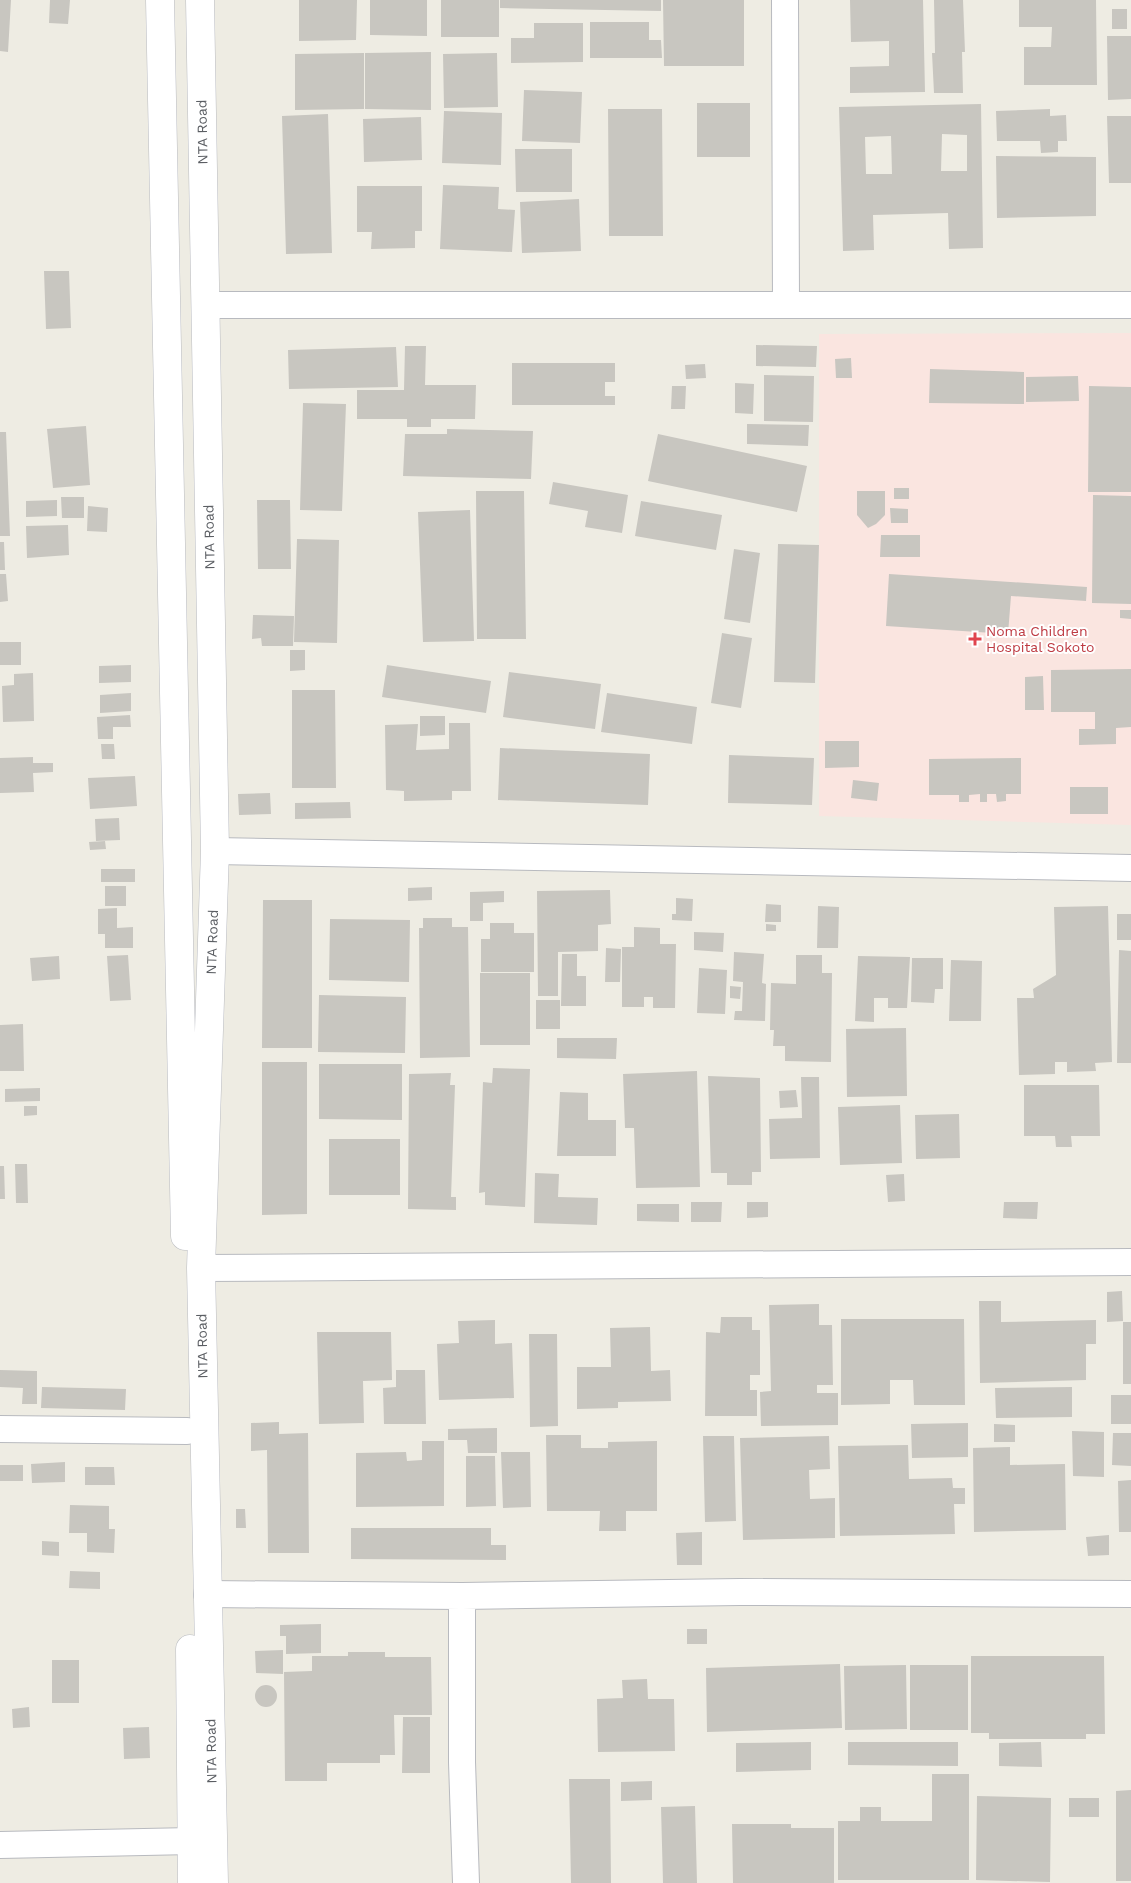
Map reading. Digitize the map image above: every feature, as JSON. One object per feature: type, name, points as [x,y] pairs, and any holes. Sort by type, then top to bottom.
[{"type":"main road","name":"NTA Road","points":[[160,0],[183,1096],[192,1883]]},
{"type":"main road","name":"NTA Road","points":[[200,0],[215,852],[201,1268],[214,1883]]},
{"type":"street","points":[[785,0],[786,304]]},
{"type":"street","points":[[204,305],[1131,305]]},
{"type":"street","points":[[215,852],[1131,868]]},
{"type":"street","points":[[201,1268],[1131,1262]]},
{"type":"street","points":[[0,1429],[187,1431]]},
{"type":"street","points":[[207,1594],[462,1596],[740,1592],[1131,1594]]},
{"type":"street","points":[[462,1596],[462,1762],[466,1883]]},
{"type":"street","points":[[0,1845],[192,1841]]},
{"type":"shaded area","name":"Noma Children Hospital Sokoto","points":[[1131,333],[1131,825],[819,816],[819,334]]},
{"type":"building","points":[[0,0],[11,0],[8,52],[0,51]]},
{"type":"building","points":[[50,0],[70,0],[68,24],[49,23]]},
{"type":"building","points":[[299,0],[357,0],[356,40],[299,41]]},
{"type":"building","points":[[370,0],[427,0],[427,36],[370,35]]},
{"type":"building","points":[[441,0],[499,0],[499,37],[441,37]]},
{"type":"building","points":[[500,0],[661,0],[661,11],[500,8]]},
{"type":"building","points":[[663,0],[744,0],[744,66],[664,66]]},
{"type":"building","points":[[850,0],[923,0],[925,92],[850,93],[850,67],[889,66],[889,41],[851,42]]},
{"type":"building","points":[[934,0],[963,0],[965,52],[962,52],[963,93],[934,93],[932,53],[935,53]]},
{"type":"building","points":[[1019,0],[1096,0],[1097,85],[1024,85],[1024,47],[1051,47],[1052,27],[1019,27]]},
{"type":"building","points":[[1112,9],[1127,9],[1127,29],[1112,29]]},
{"type":"building","points":[[590,22],[649,22],[649,40],[661,40],[662,58],[590,58]]},
{"type":"building","points":[[534,23],[583,23],[583,62],[511,63],[511,38],[534,38]]},
{"type":"building","points":[[1107,36],[1131,36],[1131,99],[1108,100]]},
{"type":"building","points":[[431,52],[431,110],[365,109],[365,53]]},
{"type":"building","points":[[364,53],[364,109],[295,110],[295,54]]},
{"type":"building","points":[[497,53],[498,107],[444,108],[443,54]]},
{"type":"building","points":[[524,90],[582,92],[580,143],[522,141]]},
{"type":"building","points":[[697,103],[750,103],[750,157],[697,157]]},
{"type":"building","points":[[981,104],[983,248],[949,249],[948,213],[873,215],[874,250],[843,251],[839,107]],"holes":[[[942,134],[967,135],[967,171],[941,171]],[[891,136],[892,174],[866,174],[865,137]]]},
{"type":"building","points":[[608,109],[662,109],[663,236],[609,236]]},
{"type":"building","points":[[1050,109],[1050,116],[1066,115],[1067,141],[1058,141],[1058,152],[1041,153],[1040,141],[997,141],[996,111]]},
{"type":"building","points":[[444,111],[502,113],[501,165],[442,163]]},
{"type":"building","points":[[328,114],[332,253],[286,254],[282,116]]},
{"type":"building","points":[[1107,116],[1131,116],[1131,183],[1109,183]]},
{"type":"building","points":[[421,117],[422,160],[364,162],[363,119]]},
{"type":"building","points":[[515,149],[572,149],[572,192],[516,192]]},
{"type":"building","points":[[996,156],[1096,157],[1096,216],[997,218]]},
{"type":"building","points":[[443,185],[499,187],[498,209],[515,210],[512,252],[440,249]]},
{"type":"building","points":[[357,186],[422,186],[422,231],[415,231],[415,248],[371,249],[372,232],[357,232]]},
{"type":"building","points":[[579,199],[581,251],[522,253],[520,202]]},
{"type":"building","points":[[44,271],[69,271],[71,328],[46,329]]},
{"type":"building","points":[[756,345],[817,346],[816,367],[756,366]]},
{"type":"building","points":[[405,346],[426,346],[425,385],[476,385],[475,419],[431,419],[431,427],[407,427],[407,419],[357,419],[357,390],[404,390]]},
{"type":"building","points":[[396,347],[398,387],[289,389],[288,350]]},
{"type":"building","points":[[851,358],[852,378],[836,378],[835,359]]},
{"type":"building","points":[[512,363],[615,363],[615,382],[605,382],[605,396],[615,396],[615,405],[512,405]]},
{"type":"building","points":[[705,364],[706,378],[686,379],[685,365]]},
{"type":"building","points":[[930,369],[1024,372],[1024,404],[929,403]]},
{"type":"building","points":[[764,375],[814,376],[813,422],[764,421]]},
{"type":"building","points":[[1078,376],[1079,401],[1026,402],[1026,377]]},
{"type":"building","points":[[735,383],[754,384],[753,414],[735,413]]},
{"type":"building","points":[[672,386],[686,386],[685,409],[671,409]]},
{"type":"building","points":[[1089,386],[1131,387],[1131,492],[1088,492]]},
{"type":"building","points":[[303,403],[346,404],[342,511],[300,510]]},
{"type":"building","points":[[747,424],[809,425],[808,446],[747,444]]},
{"type":"building","points":[[86,426],[90,485],[53,488],[47,429]]},
{"type":"building","points":[[447,429],[533,431],[531,479],[403,476],[405,434],[447,434]]},
{"type":"building","points":[[0,432],[6,432],[10,536],[0,536]]},
{"type":"building","points":[[658,434],[807,466],[797,512],[648,481]]},
{"type":"building","points":[[553,482],[628,495],[622,533],[585,527],[588,511],[549,504]]},
{"type":"building","points":[[894,488],[909,488],[909,499],[894,499]]},
{"type":"building","points":[[476,491],[524,491],[526,639],[477,639]]},
{"type":"building","points":[[857,491],[885,491],[885,515],[876,524],[868,528],[857,515]]},
{"type":"building","points":[[1093,495],[1131,496],[1131,604],[1092,603]]},
{"type":"building","points":[[61,497],[84,497],[84,518],[62,518]]},
{"type":"building","points":[[57,500],[57,516],[26,517],[26,501]]},
{"type":"building","points":[[257,500],[290,500],[291,569],[258,569]]},
{"type":"building","points":[[641,501],[722,515],[716,550],[635,536]]},
{"type":"building","points":[[88,506],[108,508],[107,532],[87,531]]},
{"type":"building","points":[[890,508],[908,509],[908,523],[891,523]]},
{"type":"building","points":[[470,510],[474,641],[423,642],[418,512]]},
{"type":"building","points":[[68,525],[69,555],[27,558],[26,526]]},
{"type":"building","points":[[881,535],[920,535],[920,557],[880,557]]},
{"type":"building","points":[[297,539],[339,540],[337,643],[294,642]]},
{"type":"building","points":[[0,542],[4,542],[5,570],[0,570]]},
{"type":"building","points":[[778,544],[819,545],[815,683],[774,682]]},
{"type":"building","points":[[734,549],[760,553],[750,623],[724,619]]},
{"type":"building","points":[[0,574],[6,574],[8,601],[0,602]]},
{"type":"building","points":[[889,574],[1087,587],[1086,601],[1011,596],[1008,634],[886,626]]},
{"type":"building","points":[[1120,610],[1131,610],[1131,619],[1120,618]]},
{"type":"building","points":[[253,615],[294,616],[293,646],[262,646],[261,638],[252,639]]},
{"type":"building","points":[[722,633],[752,638],[741,708],[711,703]]},
{"type":"building","points":[[0,642],[21,642],[21,665],[0,665]]},
{"type":"building","points":[[290,650],[305,650],[305,670],[290,671]]},
{"type":"building","points":[[131,665],[131,682],[99,683],[99,666]]},
{"type":"building","points":[[387,665],[491,681],[486,713],[382,697]]},
{"type":"building","points":[[1131,669],[1131,727],[1116,728],[1116,744],[1079,745],[1079,729],[1095,729],[1095,712],[1051,712],[1051,670]]},
{"type":"building","points":[[509,672],[601,684],[595,729],[503,717]]},
{"type":"building","points":[[33,673],[34,721],[3,722],[2,686],[14,685],[14,674]]},
{"type":"building","points":[[1043,676],[1044,710],[1025,710],[1025,677]]},
{"type":"building","points":[[292,690],[335,690],[336,788],[292,788]]},
{"type":"building","points":[[131,693],[131,711],[100,713],[100,695]]},
{"type":"building","points":[[607,693],[697,707],[692,744],[601,732]]},
{"type":"building","points":[[130,715],[131,727],[113,727],[113,739],[98,739],[97,717]]},
{"type":"building","points":[[420,716],[445,716],[445,735],[420,736]]},
{"type":"building","points":[[449,723],[470,723],[471,791],[452,791],[452,800],[404,801],[404,791],[386,790],[385,725],[418,724],[416,750],[449,749]]},
{"type":"building","points":[[825,741],[859,741],[859,767],[825,768]]},
{"type":"building","points":[[101,744],[114,744],[115,759],[102,759]]},
{"type":"building","points":[[500,748],[650,754],[648,805],[498,800]]},
{"type":"building","points":[[729,755],[814,758],[812,805],[728,803]]},
{"type":"building","points":[[33,757],[33,763],[53,763],[53,772],[33,773],[34,792],[0,793],[0,758]]},
{"type":"building","points":[[1021,758],[1021,794],[1006,794],[1006,801],[997,802],[996,794],[987,794],[987,802],[980,802],[980,794],[969,795],[969,802],[959,802],[959,795],[929,795],[929,759]]},
{"type":"building","points":[[135,776],[137,806],[90,809],[88,778]]},
{"type":"building","points":[[853,780],[879,783],[877,801],[851,798]]},
{"type":"building","points":[[1070,787],[1108,787],[1108,814],[1070,814]]},
{"type":"building","points":[[270,793],[271,814],[239,815],[238,794]]},
{"type":"building","points":[[350,802],[351,818],[295,819],[295,803]]},
{"type":"building","points":[[119,818],[120,840],[96,841],[95,819]]},
{"type":"building","points":[[105,841],[106,849],[90,850],[89,842]]},
{"type":"building","points":[[101,869],[135,869],[135,882],[101,882]]},
{"type":"building","points":[[105,886],[126,886],[126,906],[105,906]]},
{"type":"building","points":[[432,887],[432,900],[408,901],[408,888]]},
{"type":"building","points":[[610,890],[611,924],[598,925],[598,951],[558,952],[558,996],[538,996],[537,891]]},
{"type":"building","points":[[504,891],[504,902],[483,903],[483,921],[470,921],[470,892]]},
{"type":"building","points":[[676,898],[693,899],[692,921],[672,920],[672,914],[676,914]]},
{"type":"building","points":[[263,900],[312,900],[312,1048],[262,1048]]},
{"type":"building","points":[[766,904],[781,905],[781,922],[765,922]]},
{"type":"building","points":[[818,906],[839,907],[838,948],[817,948]]},
{"type":"building","points":[[1108,906],[1112,1062],[1095,1063],[1096,1071],[1067,1072],[1067,1062],[1055,1062],[1055,1074],[1019,1075],[1017,998],[1034,998],[1033,989],[1056,975],[1054,907]]},
{"type":"building","points":[[117,908],[117,928],[133,927],[133,948],[105,948],[105,934],[98,934],[98,909]]},
{"type":"building","points":[[1117,914],[1131,914],[1131,940],[1117,940]]},
{"type":"building","points":[[423,918],[452,918],[452,927],[468,927],[470,1057],[420,1058],[419,928],[423,928]]},
{"type":"building","points":[[330,919],[410,920],[409,982],[329,980]]},
{"type":"building","points":[[490,923],[514,923],[514,933],[534,933],[534,972],[481,972],[481,939],[490,939]]},
{"type":"building","points":[[766,924],[776,925],[776,931],[766,931]]},
{"type":"building","points":[[634,927],[660,928],[660,944],[676,944],[675,1008],[653,1008],[653,997],[644,997],[644,1007],[622,1007],[622,947],[634,947]]},
{"type":"building","points":[[694,932],[724,933],[723,952],[694,950]]},
{"type":"building","points":[[606,948],[621,949],[620,982],[605,982]]},
{"type":"building","points":[[1119,950],[1131,951],[1131,1063],[1117,1063]]},
{"type":"building","points":[[734,952],[764,954],[762,983],[766,984],[765,1021],[734,1020],[735,1011],[742,1011],[743,982],[733,981]]},
{"type":"building","points":[[562,954],[577,954],[577,976],[586,976],[586,1006],[561,1006]]},
{"type":"building","points":[[128,955],[131,1000],[110,1001],[107,956]]},
{"type":"building","points":[[796,955],[822,955],[822,973],[832,973],[831,1062],[785,1061],[785,1046],[773,1046],[774,1030],[770,1030],[771,983],[796,984]]},
{"type":"building","points":[[59,956],[60,979],[32,981],[30,958]]},
{"type":"building","points":[[858,956],[910,957],[907,1008],[888,1008],[888,998],[874,998],[874,1022],[855,1021]]},
{"type":"building","points":[[912,958],[943,958],[943,989],[935,989],[934,1003],[911,1002]]},
{"type":"building","points":[[951,960],[982,961],[981,1021],[949,1021]]},
{"type":"building","points":[[699,968],[727,970],[725,1014],[697,1013]]},
{"type":"building","points":[[480,973],[530,973],[530,1045],[480,1045]]},
{"type":"building","points":[[730,986],[741,987],[740,999],[730,998]]},
{"type":"building","points":[[319,995],[406,997],[405,1053],[318,1052]]},
{"type":"building","points":[[536,1000],[560,1000],[560,1029],[536,1029]]},
{"type":"building","points":[[23,1024],[24,1071],[0,1071],[0,1025]]},
{"type":"building","points":[[906,1028],[907,1096],[847,1097],[846,1029]]},
{"type":"building","points":[[557,1038],[617,1038],[616,1059],[557,1058]]},
{"type":"building","points":[[262,1062],[307,1062],[307,1214],[262,1215]]},
{"type":"building","points":[[319,1064],[402,1064],[402,1120],[319,1119]]},
{"type":"building","points":[[493,1068],[530,1069],[525,1207],[485,1205],[485,1192],[479,1193],[483,1082],[492,1083]]},
{"type":"building","points":[[697,1071],[700,1187],[636,1188],[634,1128],[625,1128],[623,1074]]},
{"type":"building","points":[[451,1073],[450,1085],[455,1085],[451,1197],[456,1197],[456,1210],[408,1209],[409,1074]]},
{"type":"building","points":[[708,1076],[760,1078],[761,1172],[752,1172],[752,1185],[727,1185],[727,1173],[711,1173]]},
{"type":"building","points":[[801,1077],[819,1077],[820,1158],[770,1159],[769,1119],[802,1118]]},
{"type":"building","points":[[1024,1085],[1099,1085],[1100,1136],[1071,1136],[1072,1147],[1056,1147],[1055,1136],[1024,1136]]},
{"type":"building","points":[[40,1088],[40,1101],[5,1102],[5,1089]]},
{"type":"building","points":[[796,1090],[798,1107],[780,1108],[779,1091]]},
{"type":"building","points":[[560,1092],[588,1093],[588,1120],[616,1120],[616,1156],[557,1156]]},
{"type":"building","points":[[900,1105],[902,1163],[840,1165],[838,1107]]},
{"type":"building","points":[[24,1106],[37,1106],[37,1115],[24,1116]]},
{"type":"building","points":[[959,1114],[960,1158],[916,1159],[915,1115]]},
{"type":"building","points":[[329,1139],[400,1139],[400,1195],[329,1195]]},
{"type":"building","points":[[15,1164],[27,1164],[28,1203],[16,1203]]},
{"type":"building","points":[[0,1166],[4,1166],[5,1199],[0,1199]]},
{"type":"building","points":[[535,1173],[559,1174],[558,1197],[598,1198],[597,1225],[534,1223]]},
{"type":"building","points":[[904,1174],[905,1201],[888,1202],[886,1175]]},
{"type":"building","points":[[691,1202],[722,1202],[721,1222],[691,1222]]},
{"type":"building","points":[[747,1202],[768,1202],[768,1217],[747,1218]]},
{"type":"building","points":[[1004,1202],[1038,1202],[1037,1219],[1003,1218]]},
{"type":"building","points":[[637,1204],[679,1204],[679,1222],[637,1221]]},
{"type":"building","points":[[1122,1291],[1123,1321],[1107,1322],[1107,1292]]},
{"type":"building","points":[[979,1301],[1001,1301],[1001,1322],[1096,1320],[1096,1344],[1086,1344],[1086,1380],[980,1383]]},
{"type":"building","points":[[819,1304],[819,1325],[832,1325],[833,1385],[817,1385],[817,1393],[838,1393],[838,1425],[761,1426],[760,1392],[771,1391],[769,1305]]},
{"type":"building","points":[[721,1317],[752,1317],[752,1330],[760,1330],[760,1375],[750,1375],[750,1390],[757,1390],[757,1416],[705,1416],[706,1332],[720,1333]]},
{"type":"building","points":[[841,1319],[964,1319],[965,1405],[914,1405],[913,1380],[890,1380],[890,1404],[841,1405]]},
{"type":"building","points":[[495,1320],[495,1344],[512,1343],[514,1398],[439,1400],[437,1344],[459,1343],[458,1321]]},
{"type":"building","points":[[1123,1322],[1131,1322],[1131,1384],[1123,1384]]},
{"type":"building","points":[[650,1327],[651,1371],[670,1370],[671,1401],[618,1402],[618,1408],[577,1409],[577,1367],[611,1367],[610,1328]]},
{"type":"building","points":[[317,1332],[391,1332],[392,1380],[363,1381],[364,1423],[319,1424]]},
{"type":"building","points":[[529,1334],[557,1334],[558,1426],[530,1427]]},
{"type":"building","points":[[0,1370],[37,1371],[37,1404],[22,1404],[23,1388],[0,1387]]},
{"type":"building","points":[[396,1370],[425,1370],[426,1424],[384,1424],[383,1388],[396,1387]]},
{"type":"building","points":[[42,1387],[126,1389],[125,1410],[41,1408]]},
{"type":"building","points":[[1072,1387],[1072,1417],[996,1418],[995,1388]]},
{"type":"building","points":[[1111,1395],[1131,1395],[1131,1424],[1111,1424]]},
{"type":"building","points":[[279,1422],[279,1434],[308,1433],[309,1553],[268,1553],[267,1450],[251,1451],[251,1423]]},
{"type":"building","points":[[968,1423],[968,1457],[912,1458],[911,1424]]},
{"type":"building","points":[[994,1424],[1015,1425],[1015,1442],[994,1442]]},
{"type":"building","points":[[497,1428],[497,1453],[468,1453],[467,1440],[448,1440],[448,1429]]},
{"type":"building","points":[[1072,1431],[1104,1432],[1104,1477],[1073,1476]]},
{"type":"building","points":[[1113,1433],[1131,1433],[1131,1466],[1112,1465]]},
{"type":"building","points":[[546,1435],[581,1435],[581,1448],[608,1448],[608,1442],[657,1441],[657,1511],[626,1511],[626,1531],[599,1531],[600,1511],[547,1511]]},
{"type":"building","points":[[703,1436],[734,1436],[736,1521],[705,1522]]},
{"type":"building","points":[[829,1436],[830,1469],[809,1470],[810,1499],[835,1498],[835,1538],[743,1540],[740,1438]]},
{"type":"building","points":[[422,1441],[444,1441],[444,1506],[356,1507],[356,1453],[406,1452],[407,1461],[422,1460]]},
{"type":"building","points":[[908,1445],[909,1479],[952,1478],[953,1488],[965,1488],[965,1504],[954,1504],[955,1534],[840,1536],[838,1446]]},
{"type":"building","points":[[1010,1447],[1010,1465],[1065,1464],[1066,1530],[974,1532],[973,1448]]},
{"type":"building","points":[[501,1452],[530,1452],[531,1507],[503,1508]]},
{"type":"building","points":[[466,1456],[495,1456],[496,1506],[466,1507]]},
{"type":"building","points":[[65,1462],[65,1482],[32,1483],[31,1464]]},
{"type":"building","points":[[0,1465],[23,1465],[23,1481],[0,1481]]},
{"type":"building","points":[[85,1467],[114,1467],[115,1485],[85,1485]]},
{"type":"building","points":[[1131,1480],[1131,1532],[1119,1532],[1118,1481]]},
{"type":"building","points":[[70,1505],[109,1506],[109,1529],[115,1529],[114,1553],[87,1552],[87,1533],[69,1533]]},
{"type":"building","points":[[236,1509],[245,1509],[246,1528],[236,1528]]},
{"type":"building","points":[[351,1528],[491,1528],[491,1545],[506,1545],[506,1560],[351,1559]]},
{"type":"building","points":[[702,1532],[702,1565],[677,1565],[676,1533]]},
{"type":"building","points":[[1109,1535],[1109,1555],[1088,1556],[1086,1537]]},
{"type":"building","points":[[42,1541],[59,1542],[59,1556],[42,1555]]},
{"type":"building","points":[[70,1571],[100,1572],[100,1589],[69,1588]]},
{"type":"building","points":[[321,1624],[321,1653],[286,1654],[286,1636],[280,1636],[280,1625]]},
{"type":"building","points":[[687,1629],[707,1629],[707,1644],[687,1644]]},
{"type":"building","points":[[283,1650],[283,1674],[256,1673],[255,1651]]},
{"type":"building","points":[[348,1652],[385,1652],[385,1657],[431,1657],[432,1715],[394,1715],[395,1755],[380,1755],[380,1763],[327,1763],[327,1781],[285,1781],[284,1672],[312,1671],[312,1656],[348,1656]]},
{"type":"building","points":[[971,1656],[1104,1656],[1105,1734],[1086,1734],[1086,1739],[989,1739],[989,1733],[971,1733]]},
{"type":"building","points":[[52,1660],[79,1660],[79,1703],[52,1703]]},
{"type":"building","points":[[840,1664],[842,1728],[707,1732],[706,1668]]},
{"type":"building","points":[[906,1665],[907,1729],[845,1730],[844,1666]]},
{"type":"building","points":[[910,1665],[968,1665],[968,1730],[910,1730]]},
{"type":"building","points":[[647,1679],[648,1699],[674,1699],[675,1751],[598,1752],[597,1699],[623,1698],[622,1680]]},
{"type":"building","points":[[266,1685],[274,1688],[277,1696],[274,1704],[266,1707],[258,1704],[255,1696],[258,1688]]},
{"type":"building","points":[[29,1707],[30,1727],[13,1728],[12,1709]]},
{"type":"building","points":[[403,1717],[430,1717],[430,1773],[402,1773]]},
{"type":"building","points":[[149,1727],[150,1758],[124,1759],[123,1728]]},
{"type":"building","points":[[811,1742],[811,1770],[736,1772],[736,1743]]},
{"type":"building","points":[[848,1742],[958,1742],[958,1766],[848,1765]]},
{"type":"building","points":[[1041,1742],[1042,1767],[999,1766],[999,1743]]},
{"type":"building","points":[[932,1774],[969,1774],[969,1880],[838,1880],[838,1821],[860,1821],[860,1807],[881,1807],[881,1821],[932,1821]]},
{"type":"building","points":[[569,1779],[610,1779],[611,1883],[571,1883]]},
{"type":"building","points":[[652,1781],[652,1800],[621,1801],[621,1782]]},
{"type":"building","points":[[1131,1790],[1131,1881],[1116,1881],[1116,1791]]},
{"type":"building","points":[[977,1796],[1051,1798],[1050,1882],[976,1880]]},
{"type":"building","points":[[1069,1798],[1099,1798],[1099,1817],[1069,1817]]},
{"type":"building","points":[[695,1806],[697,1883],[663,1883],[661,1807]]},
{"type":"building","points":[[732,1824],[791,1824],[791,1828],[834,1828],[834,1883],[733,1883]]},
{"type":"place","name":"Noma Children Hospital Sokoto","points":[[975,639]]}]
